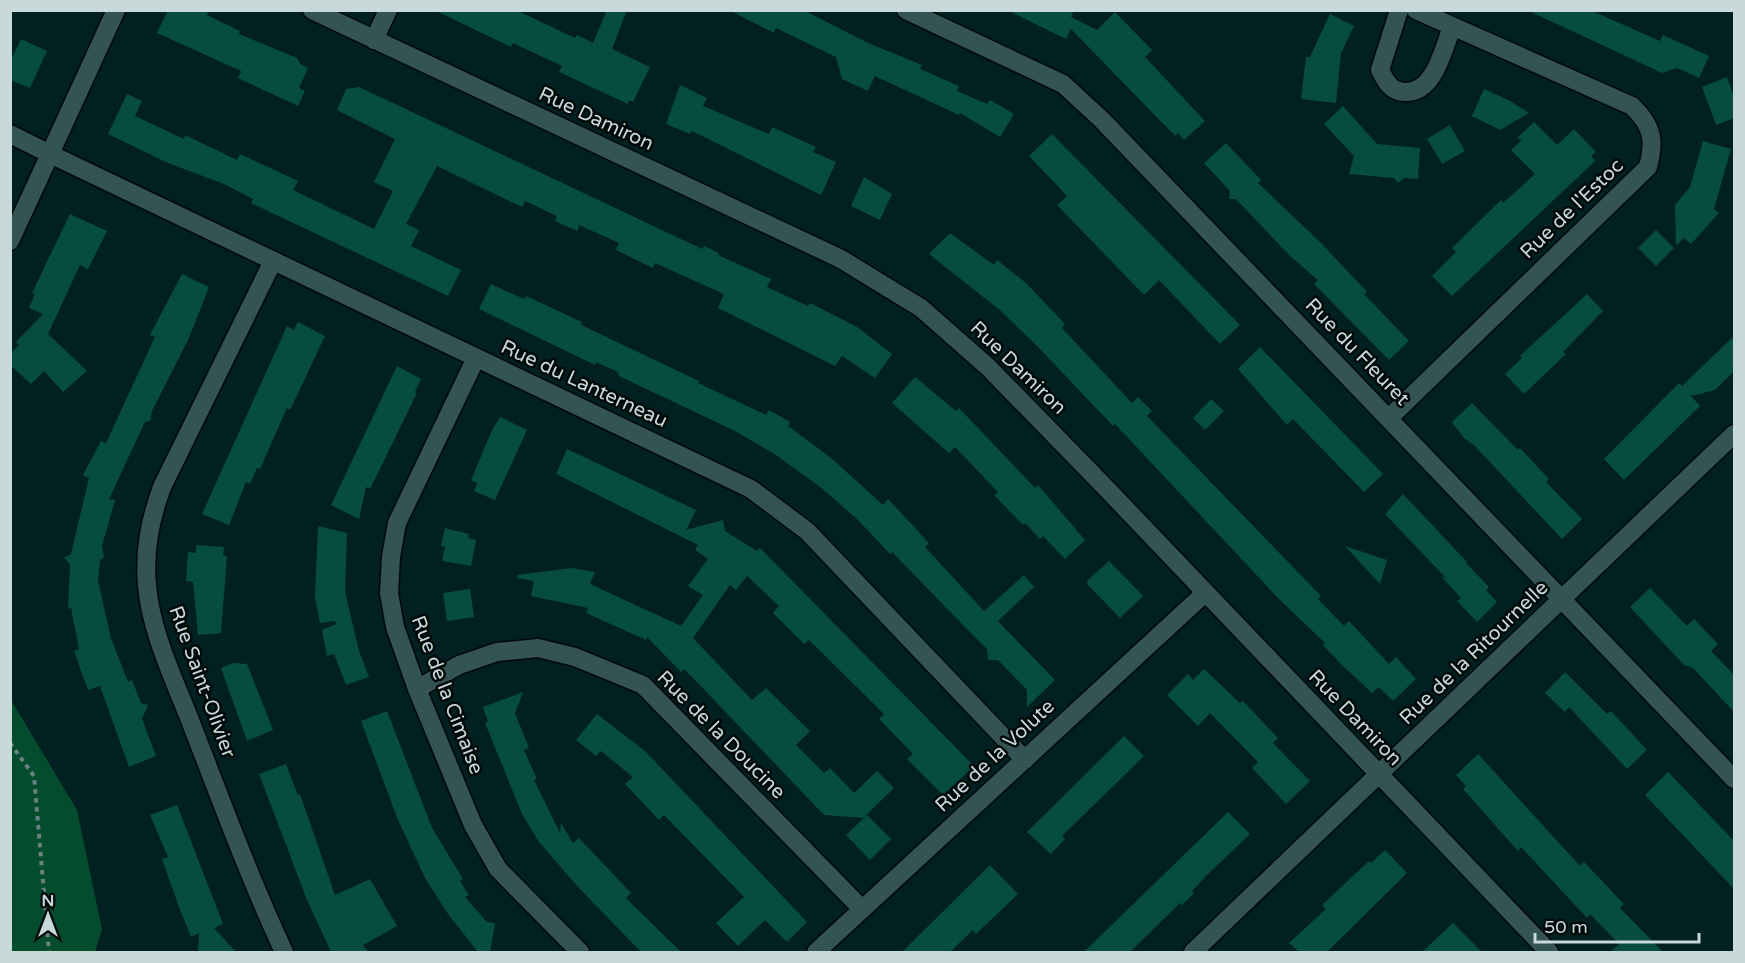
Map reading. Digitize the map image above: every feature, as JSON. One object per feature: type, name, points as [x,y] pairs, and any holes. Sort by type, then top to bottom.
[{"type":"street","points":[[10,241],[116,10]]},
{"type":"street","name":"Rue Damiron","points":[[312,10],[841,259],[921,308],[996,375],[1549,952]]},
{"type":"street","points":[[374,40],[388,10]]},
{"type":"street","name":"Rue du Fleuret","points":[[906,10],[1063,84],[1102,120],[1734,778]]},
{"type":"street","points":[[1400,10],[1380,69],[1388,84],[1399,92],[1416,92],[1428,82],[1452,27]]},
{"type":"street","name":"Rue de l'Estoc","points":[[1389,418],[1648,167],[1653,147],[1652,133],[1645,118],[1632,106],[1416,10]]},
{"type":"street","name":"Rue du Lanterneau","points":[[10,134],[751,489],[807,531],[1025,760]]},
{"type":"street","name":"Rue Saint-Olivier","points":[[273,261],[162,487],[146,541],[147,586],[158,636],[262,906],[284,952]]},
{"type":"street","name":"Rue de la Cimaise","points":[[476,358],[397,523],[391,557],[389,593],[395,627],[417,689],[473,825],[498,869],[580,952]]},
{"type":"street","name":"Rue de la Ritournelle","points":[[1195,952],[1734,434]]},
{"type":"street","name":"Rue de la Volute","points":[[816,952],[1205,593]]},
{"type":"street","name":"Rue de la Doucine","points":[[417,689],[459,665],[497,652],[538,648],[575,657],[643,685],[862,909]]},
{"type":"path","points":[[10,743],[34,776],[49,952]]},
{"type":"green space","points":[[11,700],[77,810],[102,929],[95,952],[11,952]]},
{"type":"building","points":[[168,10],[209,10],[207,15],[240,31],[239,34],[297,58],[300,64],[308,68],[299,88],[305,91],[298,106],[238,78],[241,71],[157,33]]},
{"type":"building","points":[[434,10],[516,10],[575,38],[577,35],[593,43],[607,10],[627,10],[612,49],[650,67],[633,102],[629,100],[628,104],[559,72],[562,66],[513,43],[511,47]]},
{"type":"building","points":[[729,10],[803,10],[868,43],[922,65],[920,69],[959,86],[957,91],[987,104],[990,100],[1014,114],[1000,137],[960,113],[959,115],[875,76],[868,91],[842,79],[836,57],[776,28],[774,33]]},
{"type":"building","points":[[1007,10],[1074,10],[1071,17],[1097,30],[1115,12],[1152,50],[1145,57],[1205,121],[1184,140],[1178,133],[1175,136],[1071,29],[1066,39]]},
{"type":"building","points":[[1527,10],[1590,10],[1660,41],[1663,35],[1709,56],[1699,78],[1677,68],[1662,73]]},
{"type":"building","points":[[1330,14],[1354,26],[1341,53],[1336,103],[1301,99],[1306,57],[1310,57]]},
{"type":"building","points":[[21,39],[47,51],[30,88],[10,80],[10,62]]},
{"type":"building","points":[[1727,77],[1734,97],[1734,118],[1716,125],[1702,87]]},
{"type":"building","points":[[680,85],[707,98],[703,106],[769,134],[772,127],[816,147],[813,152],[836,162],[821,195],[692,131],[690,134],[666,124]]},
{"type":"building","points":[[359,87],[702,249],[704,246],[719,253],[718,255],[771,279],[767,287],[808,306],[810,303],[857,327],[892,354],[875,378],[842,356],[835,366],[718,308],[724,294],[655,263],[653,268],[616,250],[619,243],[579,225],[577,231],[555,221],[557,216],[525,201],[522,207],[437,166],[406,224],[419,230],[411,246],[461,270],[448,296],[251,203],[253,199],[224,184],[168,163],[108,134],[127,94],[142,101],[135,116],[184,139],[185,135],[237,160],[240,154],[298,181],[293,190],[374,229],[393,191],[374,182],[395,139],[337,110],[346,89]]},
{"type":"building","points":[[1484,89],[1529,113],[1500,130],[1472,116]]},
{"type":"building","points":[[1343,106],[1377,144],[1420,148],[1418,179],[1404,178],[1398,183],[1394,178],[1349,174],[1354,156],[1324,124]]},
{"type":"building","points":[[1534,122],[1557,145],[1574,129],[1596,152],[1591,156],[1595,161],[1452,296],[1432,276],[1456,252],[1452,248],[1501,200],[1503,203],[1535,174],[1511,150],[1522,140],[1517,138]]},
{"type":"building","points":[[1450,125],[1465,151],[1442,164],[1427,139]]},
{"type":"building","points":[[1052,134],[1240,325],[1220,344],[1159,280],[1144,295],[1057,205],[1067,196],[1029,156]]},
{"type":"building","points":[[1703,141],[1731,149],[1714,209],[1719,213],[1691,244],[1684,238],[1676,246],[1675,205],[1690,187]]},
{"type":"building","points":[[1226,143],[1261,180],[1258,183],[1321,243],[1367,292],[1364,294],[1409,341],[1389,360],[1314,284],[1318,280],[1290,256],[1236,199],[1229,199],[1230,191],[1204,163]]},
{"type":"building","points":[[864,177],[892,194],[880,220],[851,206]]},
{"type":"building","points":[[70,214],[107,231],[88,269],[80,265],[48,334],[87,371],[63,392],[44,371],[31,384],[10,365],[10,354],[19,345],[16,342],[43,314],[29,308],[35,294],[32,293]]},
{"type":"building","points":[[1656,230],[1674,248],[1656,266],[1638,248]]},
{"type":"building","points":[[950,233],[994,265],[997,260],[1026,283],[1065,324],[1062,328],[1132,403],[1138,397],[1152,411],[1147,416],[1321,596],[1318,599],[1344,626],[1349,621],[1389,664],[1396,657],[1416,679],[1393,701],[1379,687],[1372,693],[1342,665],[1323,645],[1325,643],[1278,598],[1115,424],[1113,426],[1039,348],[1001,311],[929,254]]},
{"type":"building","points":[[182,274],[209,287],[189,338],[152,411],[150,421],[145,422],[109,499],[115,500],[102,546],[104,557],[100,560],[98,581],[111,638],[128,682],[132,680],[141,703],[148,705],[142,719],[156,756],[129,767],[100,686],[88,690],[74,651],[79,649],[71,608],[68,609],[70,564],[64,558],[71,554],[89,478],[83,475],[101,441],[106,443],[155,337],[150,335]]},
{"type":"building","points":[[491,284],[524,299],[526,296],[699,381],[698,383],[766,415],[769,410],[790,422],[788,426],[830,457],[883,505],[888,499],[929,543],[925,547],[984,611],[1024,575],[1034,587],[998,621],[1055,680],[1027,707],[1027,690],[998,660],[988,660],[987,649],[892,552],[890,554],[857,519],[819,486],[776,455],[735,431],[619,376],[618,372],[596,362],[595,365],[479,309]]},
{"type":"building","points":[[1587,294],[1603,311],[1563,352],[1566,354],[1524,394],[1505,374],[1522,358],[1520,356]]},
{"type":"building","points":[[298,322],[325,336],[290,410],[287,408],[260,469],[257,468],[250,484],[246,482],[229,525],[202,514],[287,326],[294,330]]},
{"type":"building","points":[[1734,336],[1734,371],[1715,390],[1691,396],[1700,406],[1624,480],[1604,459],[1679,383],[1682,386]]},
{"type":"building","points":[[1260,347],[1383,474],[1364,492],[1293,419],[1287,425],[1238,369]]},
{"type":"building","points":[[397,366],[421,379],[415,392],[417,393],[370,489],[366,487],[359,519],[331,505]]},
{"type":"building","points":[[915,377],[956,411],[959,408],[1035,488],[1038,485],[1085,540],[1065,559],[1043,536],[1040,539],[1025,523],[1023,525],[994,495],[998,492],[955,447],[949,453],[892,403]]},
{"type":"building","points":[[1211,399],[1224,411],[1205,430],[1193,418]]},
{"type":"building","points":[[1472,403],[1518,450],[1520,448],[1549,479],[1546,482],[1582,519],[1562,539],[1474,445],[1464,438],[1452,422]]},
{"type":"building","points":[[500,417],[527,430],[495,500],[474,491],[477,483],[471,480]]},
{"type":"building","points":[[567,449],[696,510],[686,530],[723,520],[725,531],[757,551],[760,548],[974,766],[943,795],[907,759],[913,754],[879,719],[884,714],[809,640],[804,644],[773,613],[779,606],[747,576],[736,590],[730,585],[693,638],[752,700],[766,688],[810,731],[796,745],[824,773],[830,768],[854,793],[877,771],[894,788],[863,818],[824,815],[695,680],[684,669],[681,672],[647,637],[646,640],[586,613],[588,608],[531,596],[534,581],[517,578],[517,575],[572,568],[595,572],[590,584],[681,626],[703,595],[688,586],[708,559],[695,550],[698,545],[556,474]]},
{"type":"building","points":[[1403,494],[1489,587],[1486,590],[1497,602],[1477,622],[1457,601],[1461,598],[1441,576],[1446,578],[1385,514]]},
{"type":"building","points":[[318,526],[347,533],[345,592],[359,651],[369,677],[346,685],[334,654],[327,656],[322,630],[336,624],[335,621],[320,623],[315,597]]},
{"type":"building","points":[[445,528],[469,534],[468,538],[476,540],[471,566],[442,561],[445,547],[441,546]]},
{"type":"building","points":[[196,545],[224,547],[223,555],[227,556],[221,633],[198,635],[193,582],[186,581],[188,552],[196,553]]},
{"type":"building","points":[[1345,546],[1387,560],[1380,584]]},
{"type":"building","points":[[1109,561],[1143,596],[1120,618],[1088,585],[1087,581]]},
{"type":"building","points":[[1650,588],[1687,626],[1694,619],[1718,644],[1711,651],[1734,675],[1734,712],[1693,668],[1684,665],[1630,607]]},
{"type":"building","points":[[470,589],[474,617],[447,621],[443,593]]},
{"type":"building","points":[[233,663],[247,664],[273,730],[247,741],[221,668]]},
{"type":"building","points":[[1204,669],[1240,703],[1243,701],[1278,738],[1273,743],[1310,781],[1286,804],[1252,768],[1258,762],[1210,713],[1198,726],[1167,695],[1188,674],[1193,680]]},
{"type":"building","points":[[1565,672],[1607,714],[1611,711],[1647,750],[1627,769],[1569,707],[1565,712],[1545,693]]},
{"type":"building","points":[[523,692],[515,713],[529,748],[524,750],[537,779],[534,780],[560,833],[561,823],[573,843],[579,838],[631,893],[626,898],[681,952],[641,952],[579,888],[539,842],[522,814],[485,723],[488,721],[483,707]]},
{"type":"building","points":[[387,711],[432,828],[463,879],[460,881],[469,895],[465,897],[487,922],[495,923],[490,952],[478,952],[448,914],[425,878],[398,820],[361,721]]},
{"type":"building","points":[[597,714],[646,752],[807,922],[787,942],[765,920],[738,946],[716,923],[744,897],[664,815],[659,820],[625,784],[633,777],[601,751],[596,756],[576,740]]},
{"type":"building","points":[[1124,736],[1144,756],[1062,836],[1065,839],[1051,854],[1027,832]]},
{"type":"building","points":[[1478,754],[1580,866],[1584,862],[1624,904],[1620,908],[1663,952],[1610,952],[1619,944],[1590,914],[1587,918],[1521,847],[1518,851],[1463,789],[1466,786],[1456,775]]},
{"type":"building","points":[[286,764],[298,795],[300,794],[335,895],[370,879],[397,926],[363,945],[368,952],[331,952],[307,900],[259,774]]},
{"type":"building","points":[[1668,772],[1734,841],[1734,889],[1645,795]]},
{"type":"building","points":[[177,805],[223,924],[214,928],[236,952],[198,952],[199,933],[191,937],[180,910],[162,859],[168,857],[150,815]]},
{"type":"building","points":[[1228,812],[1250,834],[1208,874],[1182,905],[1180,903],[1130,952],[1084,952]]},
{"type":"building","points":[[867,815],[891,839],[870,860],[846,835]]},
{"type":"building","points":[[1385,850],[1407,873],[1327,952],[1299,952],[1289,943],[1326,909],[1322,905],[1369,861],[1371,863]]},
{"type":"building","points":[[990,865],[1018,894],[976,934],[973,930],[950,952],[902,952]]},
{"type":"building","points":[[1453,923],[1482,952],[1422,952]]}]
